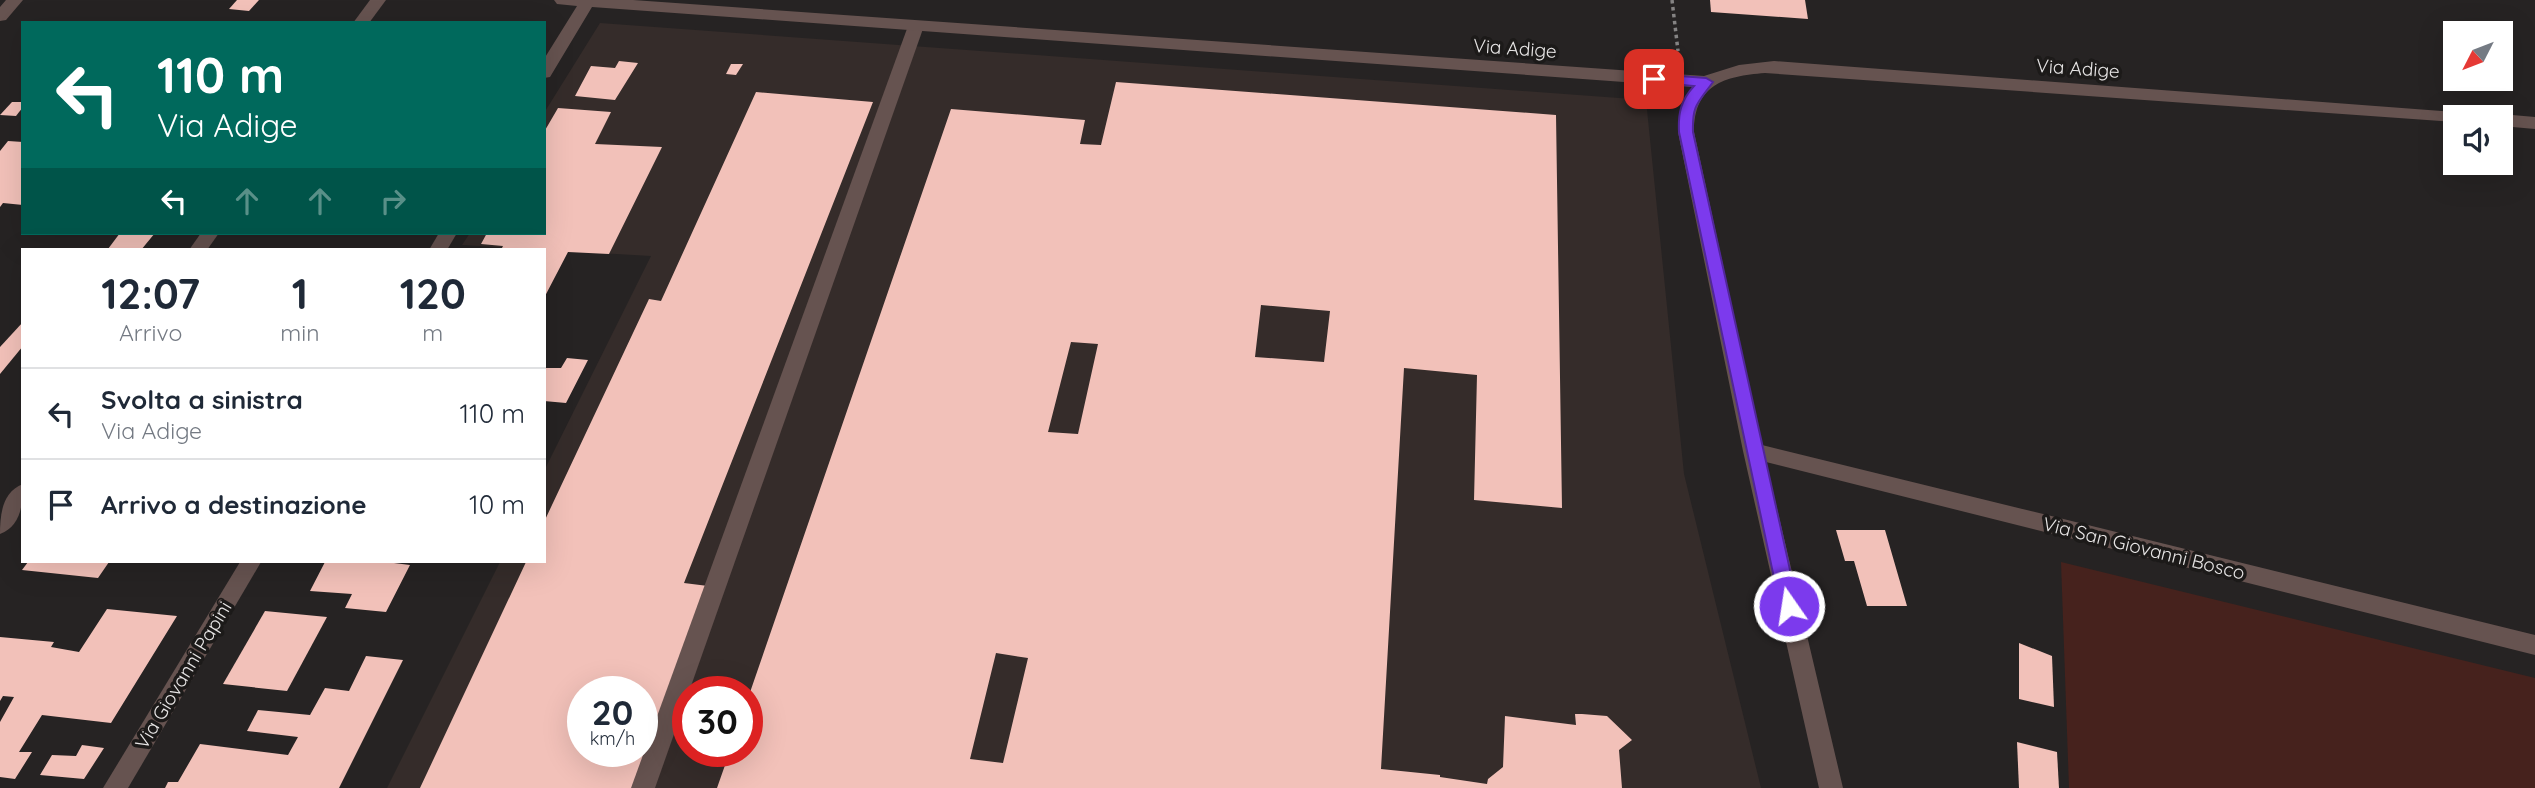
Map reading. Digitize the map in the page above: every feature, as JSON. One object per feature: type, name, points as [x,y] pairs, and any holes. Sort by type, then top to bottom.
[{"type":"street","points":[[0,16],[15,0]]},
{"type":"street","points":[[362,21],[378,0]]},
{"type":"street","name":"Via Adige","points":[[562,0],[1682,81],[1706,82],[1737,70],[1774,67],[2443,116]]},
{"type":"street","points":[[546,70],[587,2]]},
{"type":"street","points":[[643,788],[916,26]]},
{"type":"street","points":[[1706,82],[1692,96],[1685,113],[1686,132],[1753,451],[1831,788]]},
{"type":"street","points":[[2513,121],[2535,123]]},
{"type":"street","name":"Via San Giovanni Bosco","points":[[1753,451],[2535,645]]},
{"type":"street","points":[[0,525],[21,496]]},
{"type":"street","name":"Via Giovanni Papini","points":[[115,788],[250,563]]},
{"type":"path","points":[[1672,0],[1682,81]]},
{"type":"shaded area","points":[[600,23],[1646,100],[1684,474],[1761,788],[387,788],[500,563],[546,563],[546,467],[651,256],[462,245],[469,235],[546,235],[546,110]]},
{"type":"shaded area","points":[[2061,562],[2535,678],[2535,788],[2069,788]]},
{"type":"building","points":[[237,0],[259,0],[249,11],[229,9]]},
{"type":"building","points":[[1710,0],[1805,0],[1808,19],[1711,12]]},
{"type":"building","points":[[619,61],[638,63],[615,100],[575,96],[591,66],[615,68]]},
{"type":"building","points":[[731,64],[743,64],[736,75],[726,74]]},
{"type":"building","points":[[1116,82],[1556,115],[1562,508],[1474,500],[1477,375],[1404,368],[1381,769],[1440,775],[1487,784],[1488,779],[1503,767],[1505,716],[1576,725],[1575,714],[1582,714],[1607,716],[1632,740],[1619,750],[1622,788],[717,788],[724,767],[763,767],[763,676],[756,676],[951,109],[1085,120],[1080,144],[1101,145]],"holes":[[[1261,305],[1330,311],[1324,362],[1255,357]],[[1071,342],[1098,344],[1078,434],[1048,432]],[[996,653],[1028,658],[1003,763],[970,759]]]},
{"type":"building","points":[[756,92],[873,102],[684,583],[708,586],[658,719],[658,676],[567,676],[567,767],[640,767],[632,788],[420,788],[526,563],[546,563],[546,518],[649,299],[661,301]]},
{"type":"building","points":[[12,102],[21,102],[21,110],[16,116],[0,115]]},
{"type":"building","points":[[558,108],[611,112],[595,144],[662,147],[609,254],[568,252],[546,294],[546,248],[502,248],[503,246],[481,244],[486,235],[546,235],[546,129]]},
{"type":"building","points":[[8,141],[21,142],[21,205],[3,203],[0,207],[0,151]]},
{"type":"building","points":[[118,235],[153,235],[143,248],[109,248]]},
{"type":"building","points":[[21,324],[21,348],[0,374],[0,347]]},
{"type":"building","points":[[567,358],[588,360],[566,403],[546,401],[546,368],[561,368]]},
{"type":"building","points":[[1836,530],[1885,530],[1907,606],[1867,606],[1854,561],[1845,561]]},
{"type":"building","points":[[27,563],[108,563],[98,578],[22,570]]},
{"type":"building","points":[[324,563],[410,565],[386,612],[345,608],[352,594],[310,591]]},
{"type":"building","points":[[107,609],[177,616],[111,723],[42,715],[19,752],[32,752],[15,779],[0,777],[0,722],[14,697],[3,696],[0,701],[0,637],[54,642],[51,647],[79,652]]},
{"type":"building","points":[[265,611],[327,617],[287,691],[223,684]]},
{"type":"building","points":[[2019,643],[2052,656],[2054,707],[2019,699]]},
{"type":"building","points":[[366,656],[403,660],[339,788],[165,788],[168,782],[178,782],[200,744],[288,755],[298,737],[247,731],[258,710],[310,715],[325,688],[349,691]]},
{"type":"building","points":[[2017,742],[2057,752],[2059,788],[2019,788]]},
{"type":"building","points":[[82,745],[104,748],[84,779],[40,775],[52,755],[76,756]]},
{"type":"route","points":[[1654,79],[1706,82],[1692,96],[1685,113],[1686,132],[1753,451],[1789,606]]}]
